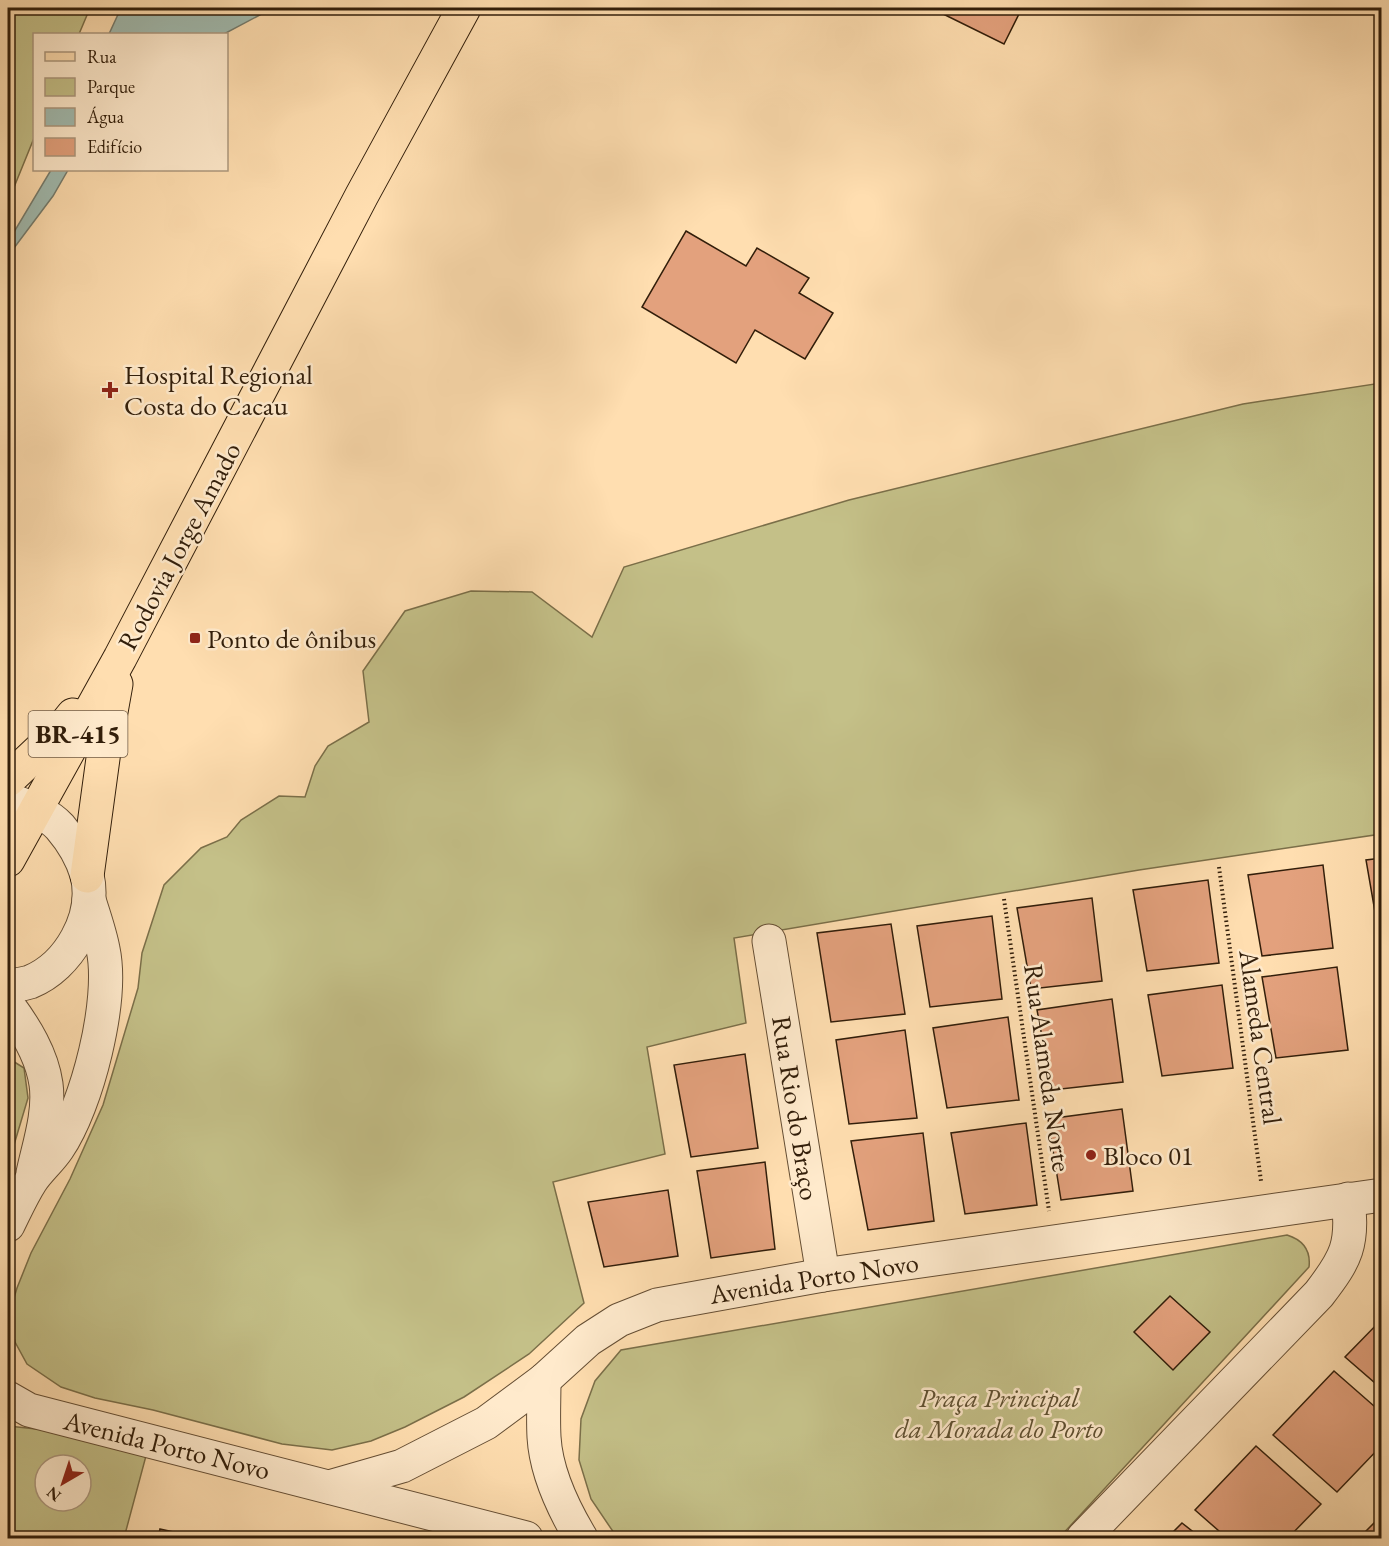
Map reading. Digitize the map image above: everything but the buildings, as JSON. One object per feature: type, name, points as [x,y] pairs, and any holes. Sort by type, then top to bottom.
[{"type":"main road","name":"Rodovia Jorge Amado","points":[[8,860],[21,804],[120,658],[362,195],[464,8]]},
{"type":"main road","points":[[8,780],[60,731],[120,658]]},
{"type":"main road","points":[[88,888],[106,735],[120,658]]},
{"type":"street","points":[[8,1225],[32,1180],[58,1148],[77,1112],[99,1032],[105,991],[104,950],[77,849],[59,826],[21,804]]},
{"type":"street","points":[[8,986],[30,982],[60,963],[80,934],[88,888]]},
{"type":"street","name":"Rua Rio do Braço","points":[[769,941],[823,1275]]},
{"type":"street","points":[[8,1005],[22,1024],[37,1052],[46,1085],[45,1114],[32,1180]]},
{"type":"street","name":"Avenida Porto Novo","points":[[328,1487],[402,1466],[486,1423],[544,1380],[588,1340],[619,1320],[657,1305],[823,1275],[1382,1195]]},
{"type":"street","points":[[1083,1539],[1331,1279],[1347,1249],[1351,1224],[1348,1199]]},
{"type":"street","points":[[544,1380],[544,1440],[554,1481],[567,1514],[581,1539]]},
{"type":"street","name":"Avenida Porto Novo","points":[[8,1398],[29,1410],[526,1539]]},
{"type":"path","name":"Alameda Central","points":[[1219,867],[1265,1211]]},
{"type":"path","name":"Rua Alameda Norte","points":[[1004,899],[1053,1242]]},
{"type":"green space","points":[[8,8],[90,8],[79,33],[33,33],[33,140],[8,202]]},
{"type":"green space","points":[[1381,383],[1381,834],[1139,870],[734,938],[746,1023],[647,1047],[665,1154],[553,1182],[584,1303],[529,1354],[464,1397],[405,1427],[371,1441],[332,1450],[282,1444],[153,1410],[95,1398],[61,1387],[27,1364],[15,1342],[9,1314],[31,1253],[70,1179],[103,1105],[138,988],[142,953],[164,885],[201,848],[227,837],[241,820],[279,796],[305,797],[315,766],[328,746],[369,722],[363,671],[405,611],[471,591],[532,592],[592,637],[624,567],[849,500],[1243,404]]},
{"type":"green space","points":[[8,1058],[24,1068],[28,1098],[8,1165]]},
{"type":"green space","name":"Praça Principal da Morada do Porto","points":[[1287,1235],[1305,1247],[1309,1256],[1309,1267],[1059,1538],[621,1538],[614,1533],[591,1499],[579,1460],[581,1419],[595,1381],[621,1350]]},
{"type":"green space","points":[[8,1426],[150,1441],[124,1538],[8,1538]]},
{"type":"water","points":[[121,8],[273,8],[226,33],[109,33]]},
{"type":"water","points":[[50,171],[67,171],[53,196],[8,256],[8,242]]},
{"type":"place","name":"Hospital Regional Costa do Cacau","points":[[110,390]]},
{"type":"place","name":"Ponto de ônibus","points":[[195,638]]},
{"type":"place","name":"Bloco 01","points":[[1091,1155]]}]
